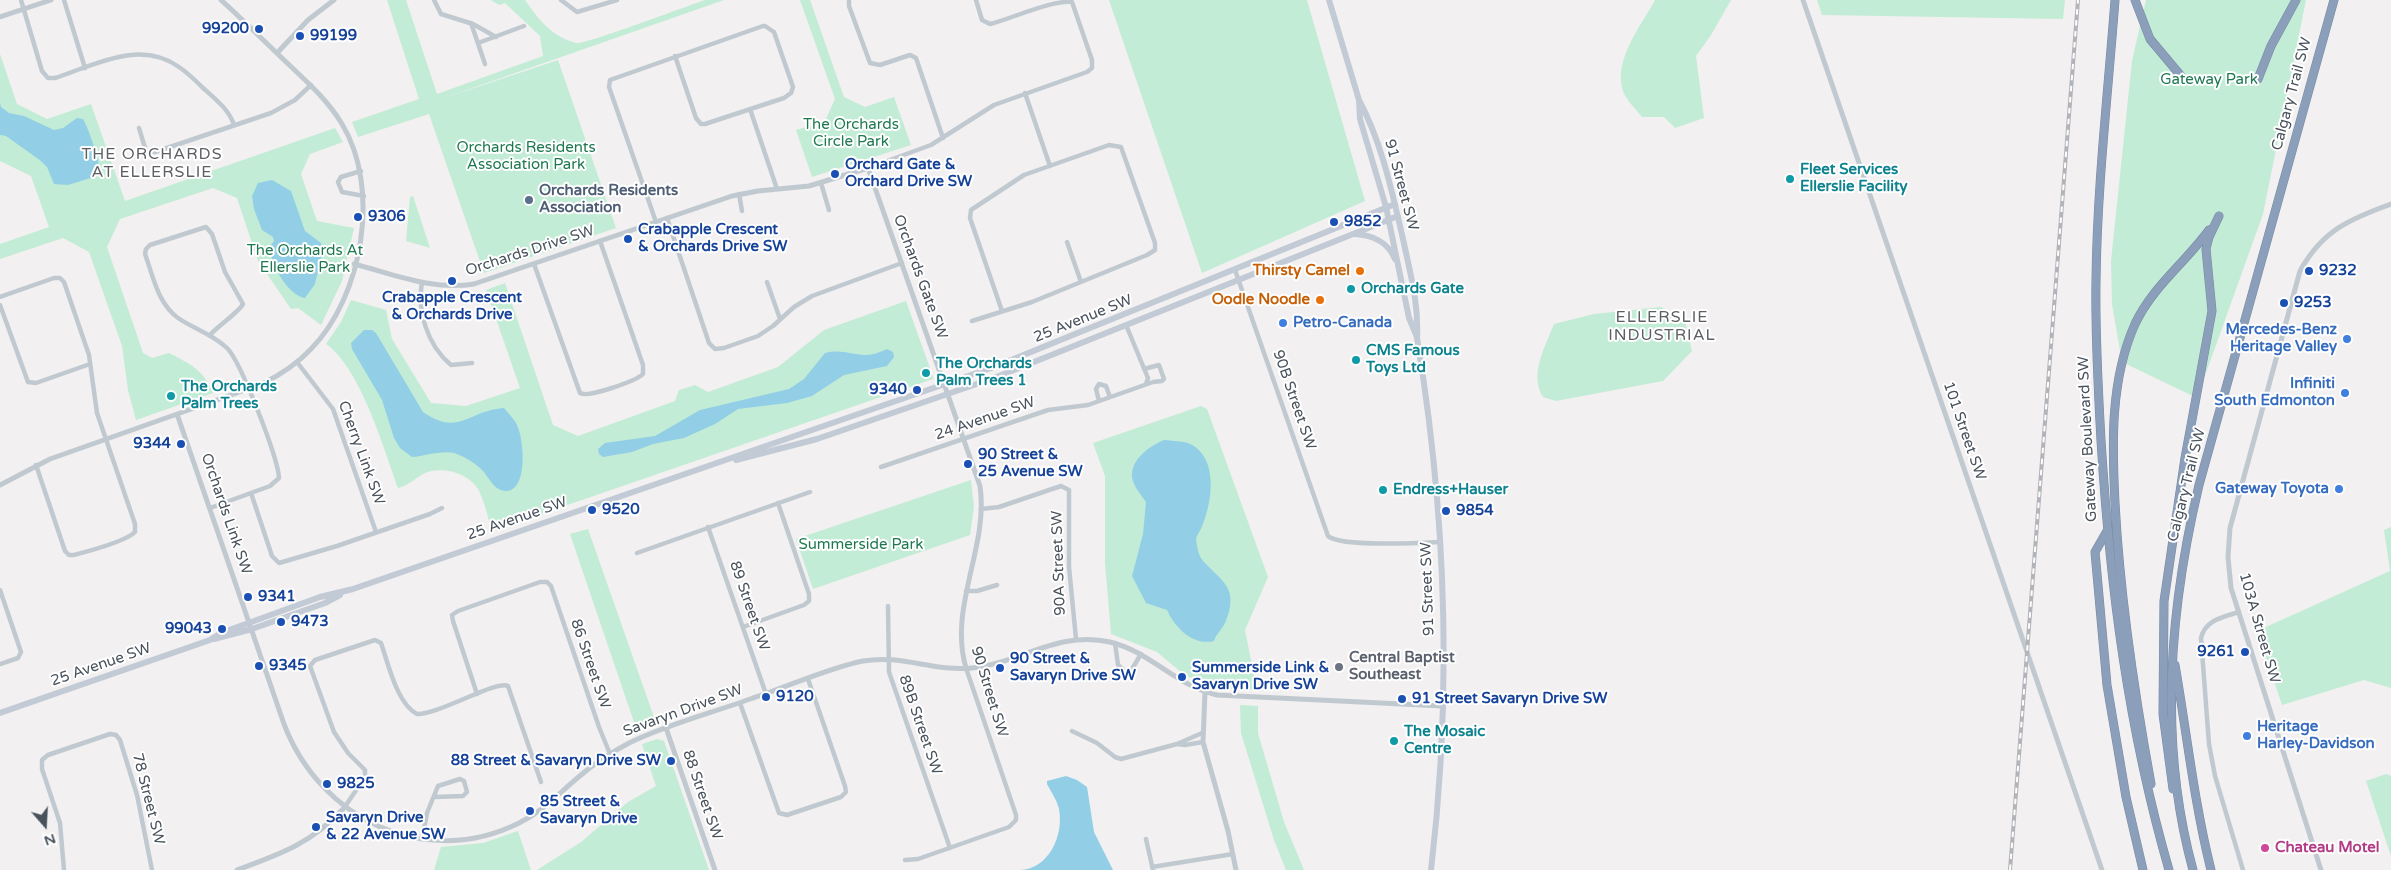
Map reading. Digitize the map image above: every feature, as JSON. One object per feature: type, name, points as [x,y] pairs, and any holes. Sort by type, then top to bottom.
[{"type":"highway","name":"Gateway Boulevard SW","points":[[2115,0],[2096,280],[2096,349],[2108,531],[2122,660],[2135,734],[2169,870]]},
{"type":"highway","points":[[2135,0],[2150,39],[2181,76]]},
{"type":"highway","points":[[2258,80],[2271,46],[2296,0]]},
{"type":"highway","name":"Calgary Trail SW","points":[[2192,867],[2182,821],[2173,749],[2171,692],[2172,649],[2183,558],[2199,485],[2334,0]]},
{"type":"highway","points":[[2152,807],[2151,786],[2132,678],[2118,553],[2114,449],[2118,386],[2129,339],[2147,302],[2219,216],[2209,237],[2206,249],[2212,311],[2171,546],[2162,632],[2163,714],[2169,771],[2178,821],[2192,867]]},
{"type":"highway","points":[[2108,531],[2095,552],[2107,685],[2126,797],[2143,870]]},
{"type":"highway","points":[[2172,649],[2187,732],[2192,783],[2211,870]]},
{"type":"main road","name":"91 Street SW","points":[[1329,0],[1359,100],[1383,157],[1398,216],[1418,316],[1417,338],[1431,436],[1439,542],[1442,706],[1439,781],[1431,870]]},
{"type":"main road","name":"91 Street SW","points":[[1359,100],[1360,119],[1386,207],[1408,318],[1417,338]]},
{"type":"main road","name":"25 Avenue SW","points":[[0,713],[251,626],[325,603],[353,588],[1035,352],[1395,204]]},
{"type":"main road","name":"25 Avenue SW","points":[[689,472],[817,439],[1016,370],[1398,216]]},
{"type":"main road","points":[[1351,234],[1377,239],[1386,245],[1394,256],[1400,271]]},
{"type":"street","points":[[21,0],[45,76],[55,78],[135,53],[161,58],[184,70],[222,106],[234,125]]},
{"type":"street","points":[[0,17],[51,0]]},
{"type":"street","points":[[64,0],[85,68]]},
{"type":"street","points":[[277,53],[308,20],[334,0]]},
{"type":"street","points":[[434,0],[441,14],[471,23],[496,37]]},
{"type":"street","points":[[561,0],[577,12],[617,0]]},
{"type":"street","points":[[849,0],[849,6],[870,63],[880,65],[910,55],[916,58],[943,138]]},
{"type":"street","name":"Orchards Drive SW","points":[[354,264],[422,282],[449,286],[474,284],[739,194],[821,183],[920,150],[943,138],[994,105],[1088,72],[1092,68],[1092,60],[1072,2],[1066,1],[1040,7],[990,24],[982,20],[976,0]]},
{"type":"street","name":"101 Street SW","points":[[1803,0],[2102,870]]},
{"type":"street","points":[[0,485],[36,465],[249,389],[277,376],[297,362],[312,348],[334,319],[344,298],[364,219],[361,171],[355,149],[342,123],[323,98],[223,1]]},
{"type":"street","points":[[471,23],[485,64]]},
{"type":"street","points":[[478,43],[524,26]]},
{"type":"street","points":[[656,222],[609,84],[610,80],[615,77],[675,56],[763,26],[771,28],[792,85],[792,90],[784,98],[701,124],[696,118],[675,56]]},
{"type":"street","points":[[138,128],[144,149],[151,153],[284,107],[311,85]]},
{"type":"street","points":[[1025,93],[1050,166]]},
{"type":"street","points":[[750,110],[777,189]]},
{"type":"street","points":[[972,321],[1032,302],[1150,254],[1155,250],[1155,243],[1121,147],[1109,145],[1011,182],[976,205],[969,214],[1002,311]]},
{"type":"street","name":"Orchards Gate SW","points":[[868,168],[949,394]]},
{"type":"street","points":[[361,171],[341,177],[338,182],[342,192],[364,196]]},
{"type":"street","points":[[821,183],[829,210]]},
{"type":"street","points":[[739,194],[742,211]]},
{"type":"street","name":"103A Street SW","points":[[2321,870],[2239,612],[2228,568],[2230,528],[2297,278],[2310,255],[2329,234],[2352,219],[2391,204]]},
{"type":"street","points":[[667,218],[711,346],[715,349],[751,339],[768,330],[794,306],[812,296],[902,263]]},
{"type":"street","points":[[210,335],[225,320],[242,308],[243,304],[225,272],[212,234],[206,227],[150,245],[146,249],[145,254],[157,288],[169,313],[210,335],[232,354],[241,368],[279,478],[274,484],[210,508]]},
{"type":"street","points":[[534,264],[580,393],[589,395],[635,379],[643,374],[643,365],[600,241]]},
{"type":"street","points":[[1067,242],[1081,282]]},
{"type":"street","name":"90B Street SW","points":[[1235,270],[1326,533],[1330,538],[1339,541],[1399,544],[1439,542]]},
{"type":"street","points":[[0,297],[54,278],[62,280],[88,350],[94,403],[135,524],[135,532],[130,536],[69,555],[65,551],[36,465]]},
{"type":"street","points":[[422,282],[421,308],[424,324],[432,340],[451,365],[472,363]]},
{"type":"street","points":[[767,282],[780,319]]},
{"type":"street","points":[[0,304],[28,382],[36,383],[90,364]]},
{"type":"street","points":[[1126,325],[1148,379],[1146,385]]},
{"type":"street","name":"Cherry Link SW","points":[[297,362],[333,409],[376,532]]},
{"type":"street","name":"24 Avenue SW","points":[[881,467],[1053,409],[1099,401],[1162,381],[1165,377],[1159,365],[1144,369]]},
{"type":"street","points":[[1099,401],[1096,389],[1099,384],[1106,386],[1110,397]]},
{"type":"street","name":"90 Street SW","points":[[905,860],[918,859],[1009,827],[1016,820],[966,668],[961,629],[981,509],[980,486],[949,394]]},
{"type":"street","name":"Orchards Link SW","points":[[177,414],[251,626]]},
{"type":"street","name":"90A Street SW","points":[[981,509],[998,507],[1061,486],[1066,488],[1070,496],[1069,567],[1076,639]]},
{"type":"street","points":[[637,553],[810,492]]},
{"type":"street","points":[[251,493],[272,556],[277,562],[284,562],[376,532],[430,514],[442,508]]},
{"type":"street","points":[[743,627],[804,605],[809,601],[809,594],[778,503]]},
{"type":"street","name":"89 Street SW","points":[[708,527],[766,694]]},
{"type":"street","name":"86 Street SW","points":[[477,694],[452,621],[452,615],[458,611],[522,588],[540,582],[547,582],[551,586],[610,754]]},
{"type":"street","points":[[966,591],[977,591],[997,585]]},
{"type":"street","points":[[0,590],[21,652],[15,659],[0,664]]},
{"type":"street","name":"89B Street SW","points":[[888,606],[887,659],[889,672],[950,848]]},
{"type":"street","points":[[2239,612],[2214,620],[2206,626],[2201,638],[2209,744],[2215,776],[2243,870]]},
{"type":"street","name":"Savaryn Drive SW","points":[[251,626],[295,750],[316,781],[344,808],[379,828],[422,839],[467,839],[494,833],[518,824],[545,807],[582,774],[610,754],[632,742],[666,728],[859,662],[887,659],[903,660],[939,668],[966,668],[990,664],[1052,643],[1076,639],[1099,640],[1115,643],[1141,654],[1181,681],[1205,692],[1235,697],[1442,706]]},
{"type":"street","points":[[237,870],[281,854],[322,830],[344,808],[365,777],[366,773],[343,746],[334,732],[314,679],[311,664],[315,660],[372,640],[379,640],[397,689],[418,714],[501,684],[506,685],[541,782]]},
{"type":"street","points":[[1115,643],[1118,665],[1126,672],[1132,668],[1141,654]]},
{"type":"street","points":[[740,703],[778,813],[787,815],[843,796],[846,789],[808,679]]},
{"type":"street","points":[[1205,692],[1203,742],[1236,870]]},
{"type":"street","name":"88 Street SW","points":[[666,728],[715,870]]},
{"type":"street","points":[[1072,731],[1097,743],[1115,757],[1121,759],[1177,744],[1202,732]]},
{"type":"street","name":"78 Street SW","points":[[64,870],[60,822],[42,768],[42,760],[48,755],[106,734],[116,735],[120,740],[137,795],[152,870]]},
{"type":"street","points":[[1177,744],[1186,745],[1203,742]]},
{"type":"street","points":[[422,839],[427,813],[434,797],[440,785],[460,779],[467,786],[467,792],[463,796],[434,797]]},
{"type":"street","points":[[1146,839],[1153,868],[1233,854]]},
{"type":"green space","name":"Orchards Residents Association Park","points":[[387,0],[406,0],[437,94],[543,56],[540,36],[505,3],[499,5],[491,0],[525,0],[541,21],[553,32],[577,43],[585,42],[705,0],[724,0],[441,99],[558,60],[616,228],[484,273],[429,114],[358,137],[352,122],[419,99]]},
{"type":"green space","name":"The Orchards Circle Park","points":[[800,0],[810,0],[844,97],[865,107],[894,97],[911,145],[812,177],[796,130],[825,121],[835,99]]},
{"type":"green space","points":[[1109,0],[1307,0],[1365,201],[1202,273]]},
{"type":"green space","points":[[1655,0],[1731,0],[1711,35],[1696,56],[1704,118],[1675,128],[1664,117],[1642,117],[1624,94],[1621,79],[1625,55]]},
{"type":"green space","points":[[1817,0],[2065,0],[2063,19],[1822,15]]},
{"type":"green space","name":"Gateway Park","points":[[2146,0],[2306,0],[2263,214],[2197,398],[2122,362],[2112,304],[2111,261],[2132,61]]},
{"type":"green space","name":"The Orchards At Ellerslie Park","points":[[0,54],[17,104],[47,119],[91,104],[125,201],[335,128],[343,142],[310,154],[301,174],[317,221],[354,228],[342,281],[321,325],[298,308],[291,309],[258,261],[237,198],[213,188],[120,219],[107,247],[143,353],[152,358],[169,353],[183,360],[201,373],[210,385],[213,393],[136,420],[128,390],[122,346],[89,252],[63,238],[0,259],[0,244],[49,227],[31,176],[0,161]]},
{"type":"green space","points":[[413,196],[430,248],[406,241],[410,197]]},
{"type":"green space","points":[[505,283],[553,425],[578,436],[675,401],[679,390],[695,385],[708,392],[778,367],[824,330],[906,301],[933,379],[492,531],[479,491],[475,485],[462,476],[447,471],[432,471],[398,488],[370,410],[360,389],[338,355],[326,344],[341,322],[351,300],[386,310],[392,339],[431,403],[466,406],[520,388],[486,290]]},
{"type":"green space","points":[[1661,307],[1685,321],[1692,351],[1663,381],[1556,401],[1543,397],[1539,388],[1538,370],[1543,351],[1554,324],[1594,314]]},
{"type":"green space","points":[[1201,406],[1207,409],[1268,577],[1245,630],[1257,690],[1218,688],[1199,682],[1182,673],[1157,652],[1111,634],[1105,563],[1105,476],[1093,443]]},
{"type":"green space","name":"Summerside Park","points":[[971,480],[974,507],[970,535],[813,589],[796,539]]},
{"type":"green space","points":[[2391,527],[2391,688],[2364,680],[2282,705],[2257,631],[2390,571],[2384,530]]},
{"type":"green space","points":[[588,529],[656,723],[637,731],[570,534]]},
{"type":"green space","points":[[1240,705],[1258,706],[1258,733],[1284,822],[1304,870],[1286,870],[1274,840],[1241,733]]},
{"type":"green space","points":[[657,739],[664,741],[709,870],[537,870],[581,842],[628,802],[656,786],[642,744]]},
{"type":"green space","points":[[2386,774],[2391,776],[2391,856],[2366,781]]},
{"type":"green space","points":[[518,831],[531,870],[434,870],[441,847],[483,843]]},
{"type":"water","points":[[0,103],[1,107],[9,113],[24,116],[54,130],[63,128],[77,118],[83,119],[96,152],[99,166],[98,172],[94,177],[68,185],[54,184],[47,167],[41,161],[6,136],[0,135]]},
{"type":"water","points":[[272,180],[291,191],[305,231],[321,243],[323,249],[315,284],[305,298],[299,296],[286,285],[276,269],[270,246],[274,241],[273,237],[262,230],[254,209],[252,196],[258,183]]},
{"type":"water","points":[[364,330],[372,330],[376,333],[423,412],[435,419],[455,423],[481,413],[504,408],[516,423],[521,439],[523,462],[518,482],[513,489],[506,491],[498,489],[478,466],[454,453],[438,453],[412,457],[400,448],[394,438],[382,400],[352,349],[351,343]]},
{"type":"water","points":[[887,349],[893,352],[894,357],[887,366],[844,375],[812,396],[787,403],[738,409],[715,424],[684,438],[653,444],[632,452],[603,457],[599,454],[598,449],[605,443],[655,436],[700,410],[789,389],[804,379],[825,353],[841,352],[869,355]]},
{"type":"water","points":[[1164,440],[1188,443],[1199,450],[1206,461],[1210,473],[1209,502],[1206,515],[1196,538],[1198,551],[1203,561],[1222,580],[1231,599],[1226,621],[1214,641],[1206,642],[1192,638],[1180,629],[1167,610],[1146,603],[1132,576],[1143,534],[1146,502],[1134,484],[1133,467],[1146,451]]},
{"type":"water","points":[[1066,776],[1077,780],[1087,787],[1094,832],[1113,870],[1020,870],[1039,864],[1052,849],[1057,839],[1060,819],[1059,809],[1047,781]]},
{"type":"railway","points":[[2010,870],[2078,0]]},
{"type":"place","name":"99200","points":[[259,29]]},
{"type":"place","name":"99199","points":[[300,36]]},
{"type":"place","name":"Orchard Gate & Orchard Drive SW","points":[[835,174]]},
{"type":"place","name":"Fleet Services Ellerslie Facility","points":[[1790,179]]},
{"type":"place","name":"Orchards Residents Association","points":[[529,200]]},
{"type":"place","name":"9306","points":[[358,217]]},
{"type":"place","name":"9852","points":[[1334,222]]},
{"type":"place","name":"Crabapple Crescent & Orchards Drive SW","points":[[628,239]]},
{"type":"place","name":"Thirsty Camel","points":[[1360,271]]},
{"type":"place","name":"9232","points":[[2309,271]]},
{"type":"place","name":"Crabapple Crescent & Orchards Drive","points":[[452,281]]},
{"type":"place","name":"Orchards Gate","points":[[1351,289]]},
{"type":"place","name":"Oodle Noodle","points":[[1320,300]]},
{"type":"place","name":"9253","points":[[2284,303]]},
{"type":"place","name":"Petro-Canada","points":[[1283,323]]},
{"type":"place","name":"Mercedes-Benz Heritage Valley","points":[[2347,339]]},
{"type":"place","name":"CMS Famous Toys Ltd","points":[[1356,360]]},
{"type":"place","name":"The Orchards Palm Trees 1","points":[[926,373]]},
{"type":"place","name":"9340","points":[[917,390]]},
{"type":"place","name":"Infiniti South Edmonton","points":[[2345,393]]},
{"type":"place","name":"The Orchards Palm Trees","points":[[171,396]]},
{"type":"place","name":"9344","points":[[181,444]]},
{"type":"place","name":"90 Street & 25 Avenue SW","points":[[968,464]]},
{"type":"place","name":"Gateway Toyota","points":[[2339,489]]},
{"type":"place","name":"Endress+Hauser","points":[[1383,490]]},
{"type":"place","name":"9520","points":[[592,510]]},
{"type":"place","name":"9854","points":[[1446,511]]},
{"type":"place","name":"9341","points":[[248,597]]},
{"type":"place","name":"9473","points":[[281,622]]},
{"type":"place","name":"99043","points":[[222,629]]},
{"type":"place","name":"9261","points":[[2245,652]]},
{"type":"place","name":"9345","points":[[259,666]]},
{"type":"place","name":"Central Baptist Southeast","points":[[1339,667]]},
{"type":"place","name":"90 Street & Savaryn Drive SW","points":[[1000,668]]},
{"type":"place","name":"Summerside Link & Savaryn Drive SW","points":[[1182,677]]},
{"type":"place","name":"9120","points":[[766,697]]},
{"type":"place","name":"91 Street Savaryn Drive SW","points":[[1402,699]]},
{"type":"place","name":"Heritage Harley-Davidson","points":[[2247,736]]},
{"type":"place","name":"The Mosaic Centre","points":[[1394,741]]},
{"type":"place","name":"88 Street & Savaryn Drive SW","points":[[671,761]]},
{"type":"place","name":"9825","points":[[327,784]]},
{"type":"place","name":"85 Street & Savaryn Drive","points":[[530,811]]},
{"type":"place","name":"Savaryn Drive & 22 Avenue SW","points":[[316,827]]},
{"type":"place","name":"Chateau Motel","points":[[2265,848]]},
{"type":"district","name":"THE ORCHARDS AT ELLERSLIE","points":[[152,164]]},
{"type":"district","name":"ELLERSLIE INDUSTRIAL","points":[[1662,327]]}]
